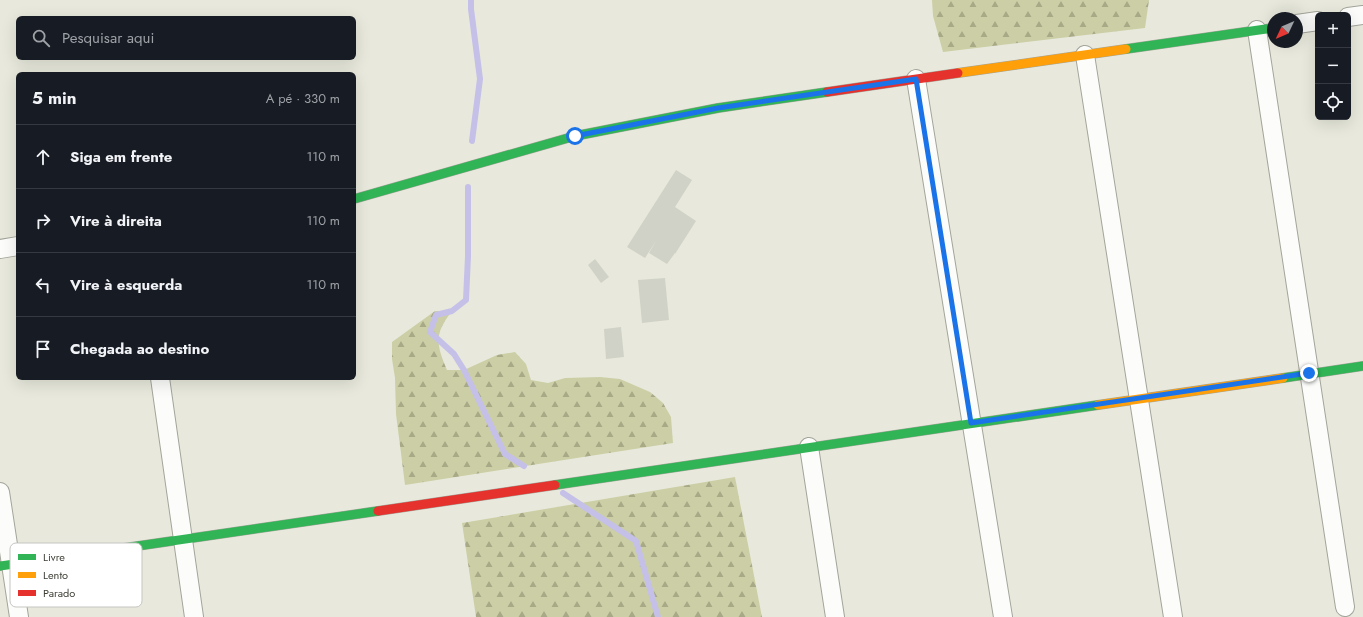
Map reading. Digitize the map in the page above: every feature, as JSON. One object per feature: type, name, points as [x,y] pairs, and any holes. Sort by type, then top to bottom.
[{"type":"street","points":[[1351,17],[1363,15]]},
{"type":"street","points":[[1303,23],[1315,22]]},
{"type":"street","points":[[356,198],[575,136],[718,108],[1265,29],[1309,373],[1345,607]]},
{"type":"street","points":[[1085,55],[1173,617]]},
{"type":"street","points":[[916,79],[1002,617]]},
{"type":"street","points":[[0,249],[16,246]]},
{"type":"street","points":[[142,545],[1363,366]]},
{"type":"street","points":[[160,380],[194,617]]},
{"type":"street","points":[[809,447],[835,617]]},
{"type":"street","points":[[0,492],[5,565],[10,584]]},
{"type":"street","points":[[16,607],[19,617]]},
{"type":"green space","points":[[932,0],[1149,0],[1145,28],[943,52],[933,16]]},
{"type":"green space","points":[[435,311],[452,311],[442,326],[439,339],[439,346],[447,370],[464,370],[497,355],[515,352],[526,364],[531,380],[548,383],[565,378],[600,377],[620,379],[650,392],[663,403],[671,417],[673,443],[405,485],[396,414],[392,342]]},
{"type":"green space","points":[[735,477],[762,617],[476,617],[462,523]]},
{"type":"building","points":[[676,170],[692,180],[675,207],[696,221],[667,264],[649,253],[656,241],[645,258],[627,247]]},
{"type":"building","points":[[595,259],[609,277],[601,283],[588,265]]},
{"type":"building","points":[[665,278],[669,320],[642,323],[638,280]]},
{"type":"building","points":[[621,327],[624,357],[606,359],[604,329]]},
{"type":"waterway","points":[[471,0],[480,79],[472,141]]},
{"type":"waterway","points":[[468,187],[468,256],[466,300],[452,311],[436,315],[430,332],[454,354],[464,370],[505,454],[524,466]]},
{"type":"waterway","points":[[563,493],[636,541],[658,617]]},
{"type":"traffic: fast","points":[[1126,49],[1267,29]]},
{"type":"traffic: fast","points":[[356,198],[575,136],[718,108],[827,92]]},
{"type":"traffic: fast","points":[[1283,378],[1363,366]]},
{"type":"traffic: fast","points":[[555,485],[1098,405]]},
{"type":"traffic: fast","points":[[142,545],[378,511]]},
{"type":"traffic: fast","points":[[0,566],[10,565]]},
{"type":"traffic: slow","points":[[958,73],[1126,49]]},
{"type":"traffic: slow","points":[[1098,405],[1283,378]]},
{"type":"traffic: jam","points":[[827,92],[958,73]]},
{"type":"traffic: jam","points":[[378,511],[555,485]]},
{"type":"route","points":[[575,136],[718,108],[916,79],[971,423],[1309,373]]}]
